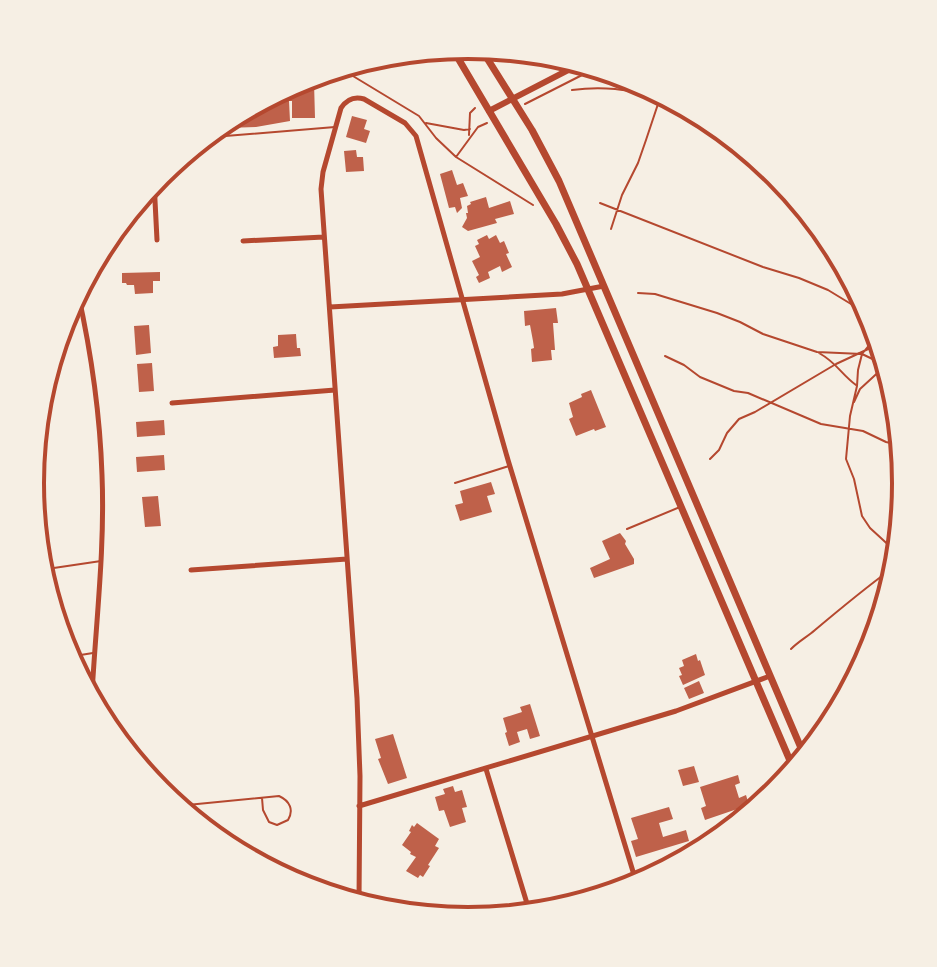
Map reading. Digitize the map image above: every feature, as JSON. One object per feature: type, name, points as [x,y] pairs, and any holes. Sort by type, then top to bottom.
[{"type":"main road","points":[[459,59],[556,224],[588,290],[790,761]]},
{"type":"main road","points":[[488,60],[553,168],[801,747]]},
{"type":"street","points":[[489,111],[567,71]]},
{"type":"street","points":[[359,894],[359,724],[322,180],[341,108],[350,99],[361,98],[405,123],[414,132],[510,466],[634,875]]},
{"type":"street","points":[[155,198],[157,240]]},
{"type":"street","points":[[243,241],[324,237]]},
{"type":"street","points":[[330,307],[571,294],[605,286]]},
{"type":"street","points":[[81,310],[92,363],[102,474],[101,561],[93,680]]},
{"type":"street","points":[[172,403],[335,390]]},
{"type":"street","points":[[191,570],[347,559]]},
{"type":"street","points":[[359,806],[676,711],[771,676]]},
{"type":"street","points":[[486,769],[527,904]]},
{"type":"lane","points":[[226,136],[336,127]]},
{"type":"lane","points":[[455,483],[510,466]]},
{"type":"lane","points":[[627,529],[681,506]]},
{"type":"lane","points":[[52,568],[101,561]]},
{"type":"lane","points":[[80,655],[94,653]]},
{"type":"lane","points":[[191,805],[279,796],[287,801],[292,811],[288,820],[277,825],[269,822],[262,798]]},
{"type":"path","points":[[352,75],[419,116],[456,157],[532,204]]},
{"type":"path","points":[[534,100],[583,75]]},
{"type":"path","points":[[572,90],[593,87],[625,89]]},
{"type":"path","points":[[611,229],[658,104]]},
{"type":"path","points":[[469,138],[470,113],[477,107]]},
{"type":"path","points":[[425,123],[470,129]]},
{"type":"path","points":[[456,157],[478,127],[487,123]]},
{"type":"path","points":[[600,203],[763,267],[799,278],[828,290],[854,307]]},
{"type":"path","points":[[638,293],[655,294],[717,313],[763,334],[817,352],[836,364],[844,376],[857,386]]},
{"type":"path","points":[[853,405],[862,354],[869,345]]},
{"type":"path","points":[[710,459],[739,419],[836,364],[871,349]]},
{"type":"path","points":[[817,352],[862,354],[875,361]]},
{"type":"path","points":[[665,356],[700,377],[734,391],[748,393],[821,424],[863,431],[891,443]]},
{"type":"path","points":[[878,372],[860,389],[853,405],[846,459],[862,516],[888,545]]},
{"type":"path","points":[[791,649],[883,575]]},
{"type":"building","points":[[314,88],[315,118],[292,118],[292,101],[289,101],[290,121],[238,128],[281,103]]},
{"type":"building","points":[[352,116],[367,120],[364,129],[370,131],[366,143],[346,137]]},
{"type":"building","points":[[356,150],[357,157],[363,157],[364,171],[346,172],[344,151]]},
{"type":"building","points":[[452,170],[457,185],[463,183],[468,196],[460,198],[462,208],[457,213],[455,207],[449,208],[440,174]]},
{"type":"building","points":[[486,197],[489,208],[510,201],[514,214],[495,219],[497,223],[468,231],[462,227],[467,218],[467,206]]},
{"type":"building","points":[[487,235],[489,239],[496,235],[500,243],[504,241],[512,267],[502,272],[500,266],[488,272],[490,278],[479,283],[476,277],[479,275],[472,261],[480,257],[475,246],[479,244],[477,240]]},
{"type":"building","points":[[160,272],[160,281],[153,281],[153,293],[135,294],[134,285],[122,283],[122,273]]},
{"type":"building","points":[[556,308],[558,323],[553,323],[555,350],[551,350],[552,360],[532,362],[533,341],[530,325],[525,326],[524,311]]},
{"type":"building","points":[[149,325],[151,353],[136,355],[134,326]]},
{"type":"building","points":[[296,334],[301,356],[274,358],[273,347],[278,346],[278,335]]},
{"type":"building","points":[[152,363],[154,391],[139,392],[137,364]]},
{"type":"building","points":[[591,390],[606,427],[576,436],[569,419],[573,417],[569,403]]},
{"type":"building","points":[[164,420],[165,435],[137,437],[136,422]]},
{"type":"building","points":[[164,455],[165,470],[137,472],[136,457]]},
{"type":"building","points":[[491,482],[495,494],[487,496],[492,512],[460,521],[455,505],[463,503],[460,491]]},
{"type":"building","points":[[158,496],[161,526],[145,527],[142,497]]},
{"type":"building","points":[[620,533],[634,564],[594,578],[590,568],[610,559],[602,541]]},
{"type":"building","points":[[696,654],[705,675],[683,685],[679,676],[682,675],[679,668],[684,666],[682,660]]},
{"type":"building","points":[[699,681],[704,693],[689,699],[684,688]]},
{"type":"building","points":[[530,704],[540,736],[530,739],[527,729],[517,732],[520,742],[509,746],[503,718],[522,712],[520,707]]},
{"type":"building","points":[[393,734],[407,778],[388,784],[378,759],[381,758],[375,739]]},
{"type":"building","points":[[694,766],[699,782],[683,786],[678,770]]},
{"type":"building","points":[[738,775],[740,783],[735,785],[739,798],[746,795],[748,803],[705,820],[701,808],[706,806],[700,787]]},
{"type":"building","points":[[453,786],[455,792],[462,790],[467,807],[462,808],[466,822],[450,827],[444,810],[439,811],[435,797],[445,794],[443,789]]},
{"type":"building","points":[[669,807],[673,819],[659,823],[663,837],[686,830],[689,841],[636,857],[631,841],[638,839],[631,818]]},
{"type":"building","points":[[417,823],[439,839],[435,846],[439,848],[430,866],[423,877],[420,875],[418,878],[406,871],[416,857],[402,845],[412,825],[414,827]]}]
